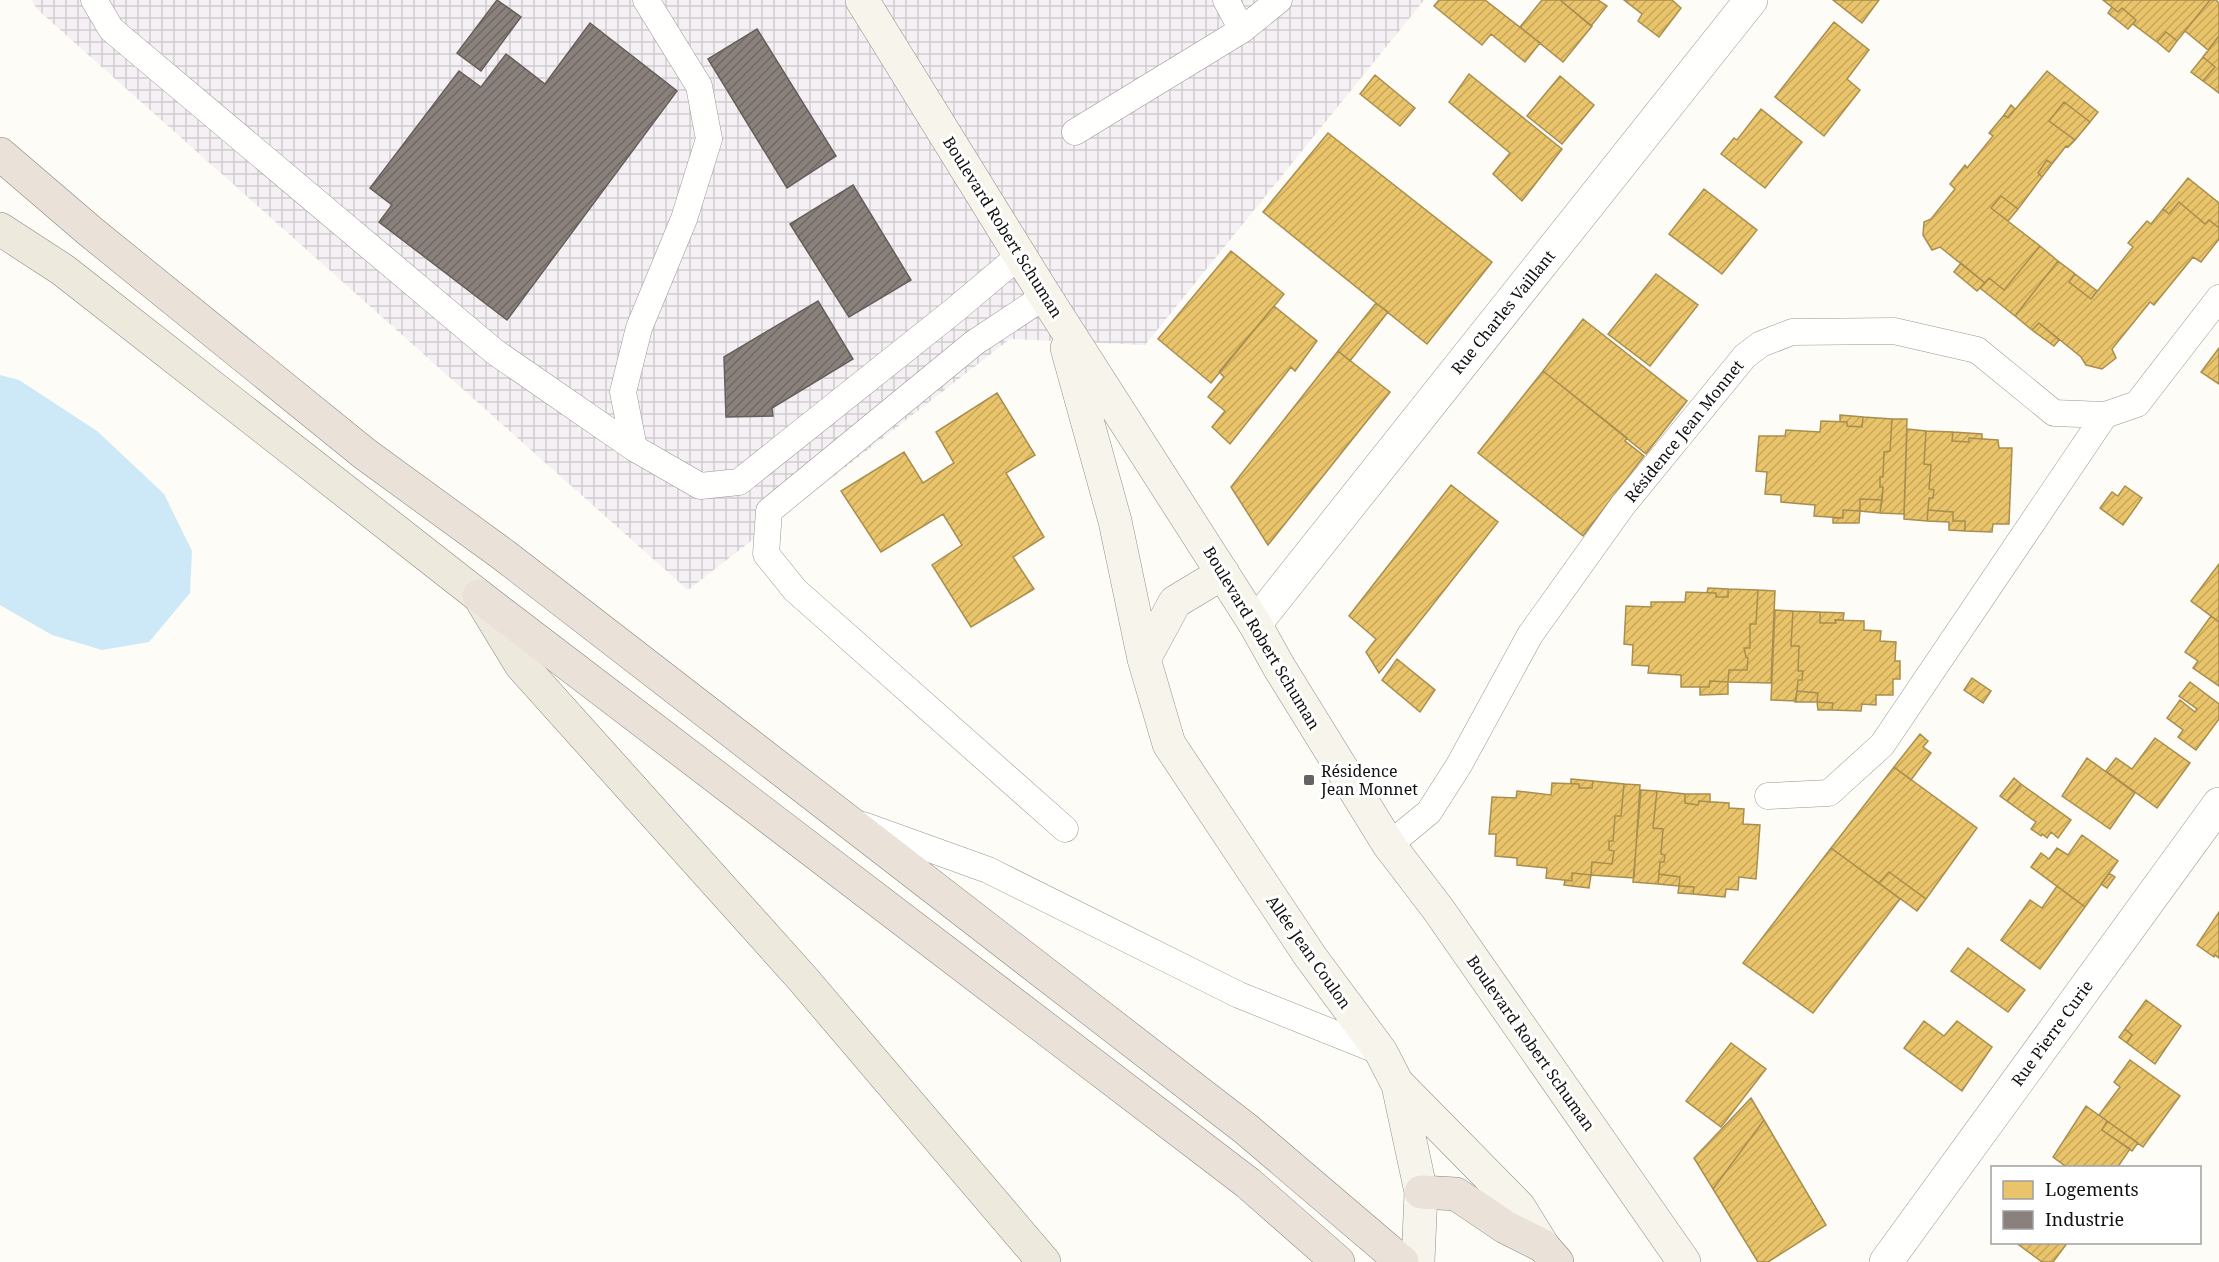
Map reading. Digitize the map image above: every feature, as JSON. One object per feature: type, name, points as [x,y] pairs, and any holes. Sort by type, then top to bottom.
[{"type":"highway","points":[[0,154],[100,239],[365,454],[514,563],[1246,1129],[1402,1262]]},
{"type":"highway","points":[[479,596],[1248,1183],[1338,1262]]},
{"type":"highway","points":[[1421,1204],[1456,1194],[1550,1254]]},
{"type":"main road","points":[[0,229],[63,270],[479,596],[521,665],[809,987],[1044,1262]]},
{"type":"street","name":"Boulevard Robert Schuman","points":[[862,0],[1052,307],[1255,624],[1389,844],[1445,919],[1684,1262]]},
{"type":"street","name":"Rue Charles Vaillant","points":[[1255,624],[1751,0]]},
{"type":"street","name":"Allée Jean Coulon","points":[[1052,307],[1115,521],[1144,659],[1169,744],[1310,956],[1381,1052],[1398,1085],[1421,1204],[1418,1262]]},
{"type":"street","points":[[1144,659],[1175,602],[1223,573]]},
{"type":"street","name":"Rue Pierre Curie","points":[[1886,1262],[2219,804]]},
{"type":"street","points":[[1398,1085],[1519,1207],[1550,1254]]},
{"type":"lane","points":[[94,0],[111,29],[495,352],[634,448],[700,486],[739,483],[1020,255]]},
{"type":"lane","points":[[634,448],[623,392],[639,328],[684,219],[709,139],[699,86],[646,0]]},
{"type":"lane","points":[[1226,0],[1242,30]]},
{"type":"lane","points":[[1075,132],[1242,30],[1279,0]]},
{"type":"lane","name":"Résidence Jean Monnet","points":[[1389,844],[1429,812],[1459,765],[1530,635],[1623,505],[1745,356],[1761,344],[1792,332],[1894,332],[1977,350],[2054,413],[2105,415],[2137,404],[2219,298]]},
{"type":"lane","points":[[1052,307],[974,343],[769,511],[766,554],[795,591],[1065,829]]},
{"type":"lane","points":[[1768,796],[1829,793],[1882,745],[2105,415]]},
{"type":"lane","points":[[848,820],[988,870],[1239,995],[1381,1052]]},
{"type":"shaded area","points":[[31,0],[1424,0],[1145,345],[1010,339],[688,590],[38,10]]},
{"type":"water","points":[[0,375],[19,380],[97,431],[164,494],[192,551],[190,593],[149,642],[102,650],[52,635],[0,605]]},
{"type":"building: Logements","points":[[1439,0],[1485,0],[1540,43],[1525,62],[1491,34],[1482,45],[1434,6]]},
{"type":"building: Logements","points":[[1542,0],[1560,0],[1592,26],[1563,62],[1520,27]]},
{"type":"building: Logements","points":[[1560,0],[1598,0],[1607,6],[1591,26]]},
{"type":"building: Logements","points":[[1624,0],[1672,0],[1681,8],[1659,37],[1638,21],[1642,14]]},
{"type":"building: Logements","points":[[1833,0],[1879,0],[1862,23]]},
{"type":"building: Logements","points":[[2103,0],[2210,0],[2177,41],[2166,32],[2157,42],[2133,24],[2136,20],[2122,8],[2118,12]]},
{"type":"building: Logements","points":[[2210,0],[2216,0],[2219,3],[2219,36],[2208,50],[2185,31]]},
{"type":"building: Logements","points":[[2112,7],[2118,12],[2122,8],[2136,20],[2128,29],[2108,13]]},
{"type":"building: Logements","points":[[1834,22],[1869,50],[1847,79],[1860,90],[1824,136],[1775,97]]},
{"type":"building: Logements","points":[[2166,32],[2177,41],[2169,52],[2157,42]]},
{"type":"building: Logements","points":[[2219,36],[2219,93],[2203,81],[2215,67],[2203,57]]},
{"type":"building: Logements","points":[[2203,57],[2215,67],[2203,81],[2191,72]]},
{"type":"building: Logements","points":[[2047,71],[2098,112],[2090,122],[2064,102],[2049,121],[2075,140],[2068,147],[2066,146],[2052,164],[2047,160],[2038,173],[2042,177],[2018,209],[2001,196],[1991,208],[2040,246],[2004,290],[1989,278],[1985,283],[1940,247],[1932,250],[1923,235],[1924,222],[1931,219],[1955,189],[1950,184],[1965,165],[1967,168],[1993,136],[1989,133],[2004,115],[2008,118]]},
{"type":"building: Logements","points":[[1469,74],[1562,149],[1522,201],[1493,174],[1510,153],[1449,102]]},
{"type":"building: Logements","points":[[1375,75],[1415,108],[1400,126],[1360,94]]},
{"type":"building: Logements","points":[[1560,76],[1594,105],[1562,144],[1527,116]]},
{"type":"building: Logements","points":[[2064,102],[2090,122],[2075,140],[2049,121]]},
{"type":"building: Logements","points":[[2011,105],[2015,109],[2008,118],[2004,115]]},
{"type":"building: Logements","points":[[1761,109],[1802,142],[1765,188],[1721,154],[1734,138],[1737,140]]},
{"type":"building: Logements","points":[[1328,133],[1492,262],[1427,344],[1263,212]]},
{"type":"building: Logements","points":[[2047,160],[2052,164],[2042,177],[2038,173]]},
{"type":"building: Logements","points":[[2188,178],[2219,203],[2219,228],[2209,220],[2205,224],[2179,202],[2169,214],[2163,209]]},
{"type":"building: Logements","points":[[1704,189],[1757,230],[1722,274],[1669,234]]},
{"type":"building: Logements","points":[[2001,196],[2018,209],[2008,221],[1991,208]]},
{"type":"building: Logements","points":[[2179,202],[2205,224],[2209,220],[2219,228],[2219,239],[2201,262],[2193,257],[2154,305],[2150,302],[2112,349],[2116,358],[2102,369],[2086,365],[2081,357],[2039,323],[2032,330],[2015,316],[2058,261],[2075,274],[2069,282],[2091,299],[2133,247],[2128,243],[2147,221],[2151,224],[2163,209],[2169,214]]},
{"type":"building: Logements","points":[[2040,246],[2058,261],[2015,316],[1980,288],[1989,278],[2004,290]]},
{"type":"building: Logements","points":[[1231,251],[1284,294],[1211,383],[1158,339]]},
{"type":"building: Logements","points":[[1961,263],[1985,283],[1977,291],[1954,272]]},
{"type":"building: Logements","points":[[1656,274],[1698,305],[1650,366],[1608,334]]},
{"type":"building: Logements","points":[[2075,274],[2097,291],[2091,299],[2069,282]]},
{"type":"building: Logements","points":[[1376,303],[1388,312],[1350,361],[1338,351]]},
{"type":"building: Logements","points":[[1274,306],[1317,341],[1295,371],[1291,367],[1230,444],[1212,427],[1225,411],[1208,397],[1224,377],[1219,372]]},
{"type":"building: Logements","points":[[1583,319],[1687,401],[1646,454],[1543,371]]},
{"type":"building: Logements","points":[[2039,323],[2059,340],[2054,346],[2032,330]]},
{"type":"building: Logements","points":[[2219,348],[2219,384],[2201,372]]},
{"type":"building: Logements","points":[[1338,351],[1390,392],[1268,545],[1231,487]]},
{"type":"building: Logements","points":[[1543,371],[1627,438],[1625,441],[1644,456],[1583,536],[1478,453]]},
{"type":"building: Logements","points":[[997,393],[1035,455],[1006,473],[1044,537],[1013,557],[1034,589],[971,627],[932,565],[962,545],[943,514],[881,552],[841,491],[904,452],[923,483],[954,463],[936,432]]},
{"type":"building: Logements","points":[[1840,415],[1863,417],[1862,427],[1847,426],[1847,422],[1840,422]]},
{"type":"building: Logements","points":[[1863,417],[1892,419],[1890,451],[1884,452],[1883,477],[1880,477],[1880,487],[1883,487],[1882,500],[1860,499],[1860,511],[1843,510],[1843,518],[1814,516],[1815,505],[1781,502],[1781,495],[1765,494],[1767,472],[1756,471],[1759,436],[1785,436],[1786,430],[1820,432],[1821,421],[1847,422],[1847,426],[1862,427]]},
{"type":"building: Logements","points":[[1892,419],[1907,419],[1904,514],[1880,513],[1883,487],[1880,487],[1880,477],[1883,477],[1884,452],[1890,451]]},
{"type":"building: Logements","points":[[1907,429],[1926,431],[1924,464],[1931,465],[1929,489],[1934,490],[1933,498],[1929,498],[1927,521],[1904,519]]},
{"type":"building: Logements","points":[[1926,431],[1953,432],[1952,441],[1969,442],[1969,438],[1998,440],[1999,448],[2012,448],[2009,524],[1993,524],[1992,532],[1965,531],[1965,521],[1953,521],[1953,512],[1928,510],[1929,498],[1933,498],[1934,490],[1929,489],[1931,465],[1924,464]]},
{"type":"building: Logements","points":[[1953,432],[1982,434],[1982,439],[1969,438],[1969,442],[1952,441]]},
{"type":"building: Logements","points":[[1451,485],[1498,522],[1379,673],[1366,652],[1376,639],[1349,616]]},
{"type":"building: Logements","points":[[2125,486],[2142,498],[2123,525],[2100,508],[2112,492],[2118,496]]},
{"type":"building: Logements","points":[[1860,499],[1882,500],[1880,513],[1860,511]]},
{"type":"building: Logements","points":[[1843,510],[1860,511],[1859,523],[1833,523],[1833,518],[1843,518]]},
{"type":"building: Logements","points":[[1928,510],[1953,512],[1953,521],[1965,521],[1965,531],[1949,530],[1949,522],[1927,521]]},
{"type":"building: Logements","points":[[2219,564],[2219,622],[2191,601]]},
{"type":"building: Logements","points":[[1708,588],[1728,589],[1728,597],[1716,597],[1716,593],[1707,593]]},
{"type":"building: Logements","points":[[1728,589],[1758,590],[1756,624],[1750,624],[1750,648],[1744,648],[1748,658],[1747,670],[1729,670],[1728,682],[1710,681],[1709,687],[1681,687],[1681,675],[1648,673],[1649,666],[1632,665],[1633,645],[1624,644],[1626,606],[1651,607],[1651,602],[1685,602],[1686,592],[1716,593],[1716,597],[1728,597]]},
{"type":"building: Logements","points":[[1758,590],[1775,591],[1771,683],[1728,682],[1729,670],[1747,670],[1748,658],[1744,648],[1750,648],[1750,624],[1756,624]]},
{"type":"building: Logements","points":[[1775,610],[1793,611],[1791,646],[1799,646],[1798,671],[1803,671],[1802,680],[1798,680],[1796,701],[1771,700]]},
{"type":"building: Logements","points":[[1793,611],[1820,612],[1820,623],[1836,623],[1835,620],[1864,621],[1864,630],[1881,631],[1880,641],[1896,642],[1895,661],[1900,661],[1900,679],[1893,679],[1893,695],[1876,695],[1876,705],[1862,704],[1861,711],[1832,710],[1833,703],[1817,702],[1818,693],[1797,691],[1798,680],[1802,680],[1803,671],[1798,671],[1799,646],[1791,646]]},
{"type":"building: Logements","points":[[1820,612],[1844,613],[1843,620],[1835,620],[1836,623],[1820,623]]},
{"type":"building: Logements","points":[[2211,616],[2219,622],[2219,686],[2193,668],[2198,661],[2185,652]]},
{"type":"building: Logements","points":[[1397,659],[1435,690],[1420,712],[1382,680]]},
{"type":"building: Logements","points":[[1972,678],[1991,691],[1983,703],[1964,690]]},
{"type":"building: Logements","points":[[1710,681],[1728,682],[1728,694],[1700,695],[1700,687],[1709,687]]},
{"type":"building: Logements","points":[[2190,682],[2219,704],[2219,719],[2196,750],[2178,737],[2183,730],[2167,718],[2180,700],[2195,712],[2197,709],[2179,696]]},
{"type":"building: Logements","points":[[1797,691],[1818,693],[1817,702],[1795,702]]},
{"type":"building: Logements","points":[[1817,702],[1833,703],[1832,710],[1818,710]]},
{"type":"building: Logements","points":[[1920,734],[1928,741],[1923,747],[1931,753],[1911,780],[1894,767]]},
{"type":"building: Logements","points":[[2155,738],[2190,763],[2157,808],[2106,771],[2116,758],[2132,769]]},
{"type":"building: Logements","points":[[2087,758],[2135,793],[2110,829],[2062,796]]},
{"type":"building: Logements","points":[[1894,767],[1977,828],[1926,899],[1889,872],[1879,883],[1831,848]]},
{"type":"building: Logements","points":[[2014,778],[2021,784],[2007,801],[2000,796]]},
{"type":"building: Logements","points":[[1571,779],[1593,781],[1592,788],[1579,788],[1579,784],[1571,784]]},
{"type":"building: Logements","points":[[1593,781],[1624,784],[1621,816],[1615,816],[1613,841],[1609,841],[1609,850],[1614,851],[1612,864],[1592,862],[1591,875],[1572,873],[1572,881],[1546,878],[1547,868],[1517,865],[1517,858],[1495,856],[1496,834],[1489,834],[1492,797],[1516,798],[1517,791],[1551,795],[1552,783],[1579,784],[1579,788],[1592,788]]},
{"type":"building: Logements","points":[[1624,784],[1640,785],[1634,878],[1591,875],[1592,862],[1612,864],[1614,851],[1609,850],[1609,841],[1613,841],[1615,816],[1621,816]]},
{"type":"building: Logements","points":[[2021,784],[2071,820],[2058,838],[2051,832],[2047,838],[2042,834],[2041,836],[2031,829],[2036,822],[2007,801]]},
{"type":"building: Logements","points":[[1641,790],[1657,791],[1653,828],[1663,829],[1661,854],[1665,855],[1664,862],[1660,862],[1658,884],[1633,882]]},
{"type":"building: Logements","points":[[1657,791],[1685,794],[1685,803],[1698,805],[1699,801],[1729,803],[1729,808],[1744,809],[1743,824],[1760,825],[1756,879],[1739,877],[1738,890],[1726,889],[1725,897],[1693,894],[1694,887],[1679,886],[1680,877],[1659,874],[1660,862],[1664,862],[1665,855],[1661,854],[1663,829],[1653,828]]},
{"type":"building: Logements","points":[[1685,794],[1710,794],[1710,802],[1699,801],[1698,805],[1685,803]]},
{"type":"building: Logements","points":[[2082,835],[2118,861],[2085,907],[2031,867],[2041,853],[2049,859],[2057,848],[2068,855]]},
{"type":"building: Logements","points":[[1831,848],[1900,899],[1813,1013],[1743,963]]},
{"type":"building: Logements","points":[[1889,872],[1926,899],[1917,911],[1879,883]]},
{"type":"building: Logements","points":[[1572,873],[1591,875],[1589,888],[1564,885],[1565,880],[1572,881]]},
{"type":"building: Logements","points":[[2109,873],[2115,877],[2107,888],[2101,884]]},
{"type":"building: Logements","points":[[1659,874],[1680,877],[1679,886],[1658,884]]},
{"type":"building: Logements","points":[[1679,886],[1694,887],[1693,894],[1678,893]]},
{"type":"building: Logements","points":[[2057,886],[2085,907],[2040,969],[2001,940],[2030,900],[2042,908]]},
{"type":"building: Logements","points":[[2219,912],[2219,958],[2197,945]]},
{"type":"building: Logements","points":[[1968,948],[2025,990],[2008,1012],[1951,971]]},
{"type":"building: Logements","points":[[2146,1000],[2181,1026],[2155,1064],[2127,1043],[2132,1035],[2125,1029]]},
{"type":"building: Logements","points":[[1924,1021],[1944,1036],[1957,1021],[1992,1047],[1962,1091],[1904,1048]]},
{"type":"building: Logements","points":[[2125,1029],[2132,1035],[2127,1043],[2119,1037]]},
{"type":"building: Logements","points":[[1731,1043],[1766,1069],[1721,1127],[1686,1101]]},
{"type":"building: Logements","points":[[2130,1060],[2180,1096],[2143,1147],[2099,1115],[2120,1087],[2114,1082]]},
{"type":"building: Logements","points":[[1751,1098],[1764,1120],[1713,1189],[1694,1158]]},
{"type":"building: Logements","points":[[2086,1106],[2107,1121],[2102,1130],[2130,1149],[2118,1166],[2065,1166],[2053,1157]]},
{"type":"building: Logements","points":[[1764,1120],[1826,1225],[1768,1262],[1758,1262],[1713,1189]]},
{"type":"building: Logements","points":[[2107,1121],[2138,1143],[2132,1151],[2102,1130]]},
{"type":"building: Logements","points":[[2018,1244],[2066,1244],[2053,1262],[2042,1262]]},
{"type":"building: Industrie","points":[[497,0],[521,17],[481,71],[457,53]]},
{"type":"building: Industrie","points":[[590,23],[677,91],[507,320],[379,222],[392,205],[370,188],[459,71],[481,87],[506,54],[545,84]]},
{"type":"building: Industrie","points":[[757,29],[836,156],[787,188],[708,59]]},
{"type":"building: Industrie","points":[[853,185],[911,280],[849,317],[790,224]]},
{"type":"building: Industrie","points":[[818,301],[853,359],[772,408],[773,416],[726,417],[724,357]]},
{"type":"place","name":"Résidence Jean Monnet","points":[[1309,780]]}]
